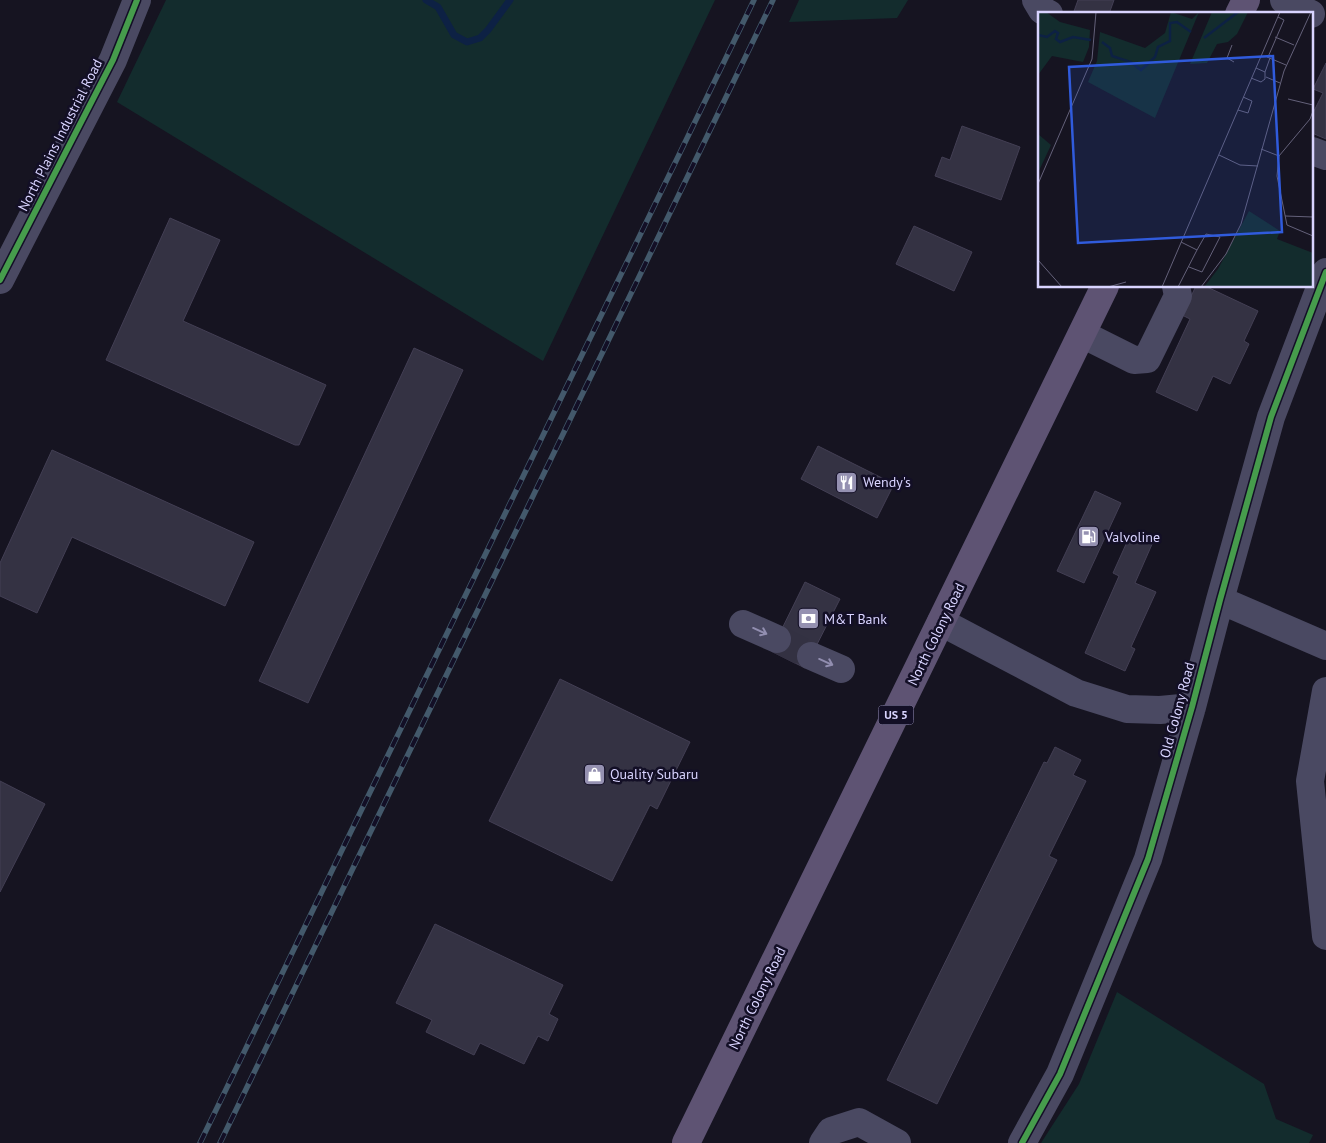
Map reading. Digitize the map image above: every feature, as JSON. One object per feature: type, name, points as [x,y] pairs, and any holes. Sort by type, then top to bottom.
[{"type":"main road","points":[[1240,12],[1246,0]]},
{"type":"main road","name":"North Colony Road","points":[[686,1143],[1104,288]]},
{"type":"street","name":"North Plains Industrial Road","points":[[0,280],[113,60],[137,0]]},
{"type":"street","points":[[1036,0],[1042,10],[1046,12]]},
{"type":"street","points":[[1314,152],[1326,156]]},
{"type":"street","name":"Old Colony Road","points":[[1022,1143],[1060,1074],[1148,859],[1192,707],[1270,417],[1326,272]]},
{"type":"street","points":[[1082,334],[1134,360],[1147,359],[1178,296],[1176,288]]},
{"type":"street","points":[[1220,600],[1326,646]]},
{"type":"street","points":[[941,622],[1076,693],[1127,709],[1160,710],[1192,707]]},
{"type":"street","points":[[743,624],[776,639]]},
{"type":"street","points":[[811,656],[841,669]]},
{"type":"street","points":[[1326,691],[1310,781],[1326,936]]},
{"type":"street","points":[[827,1137],[859,1122],[892,1142]]},
{"type":"green space","points":[[166,0],[715,0],[543,361],[117,102]]},
{"type":"green space","points":[[799,0],[908,0],[897,18],[789,22]]},
{"type":"green space","points":[[1117,992],[1264,1084],[1276,1119],[1313,1135],[1309,1143],[1041,1143],[1079,1084]]},
{"type":"building","points":[[1078,0],[1114,0],[1110,12],[1074,12]]},
{"type":"building","points":[[1326,63],[1326,139],[1314,134],[1314,111],[1323,93],[1314,89]]},
{"type":"building","points":[[962,126],[1020,147],[1001,200],[935,176],[942,157],[950,160]]},
{"type":"building","points":[[170,218],[220,240],[183,321],[326,385],[299,445],[295,445],[106,360]]},
{"type":"building","points":[[914,226],[972,252],[954,291],[896,264]]},
{"type":"building","points":[[1195,288],[1209,288],[1258,311],[1244,341],[1249,344],[1230,384],[1213,376],[1197,411],[1156,392],[1190,319],[1182,315]]},
{"type":"building","points":[[414,348],[463,370],[308,703],[259,681]]},
{"type":"building","name":"Wendy's","points":[[818,446],[894,484],[877,518],[801,479]]},
{"type":"building","points":[[52,450],[254,542],[225,606],[72,537],[37,613],[0,596],[0,563]]},
{"type":"building","name":"Valvoline","points":[[1095,491],[1121,503],[1084,583],[1057,571]]},
{"type":"building","points":[[1131,533],[1153,542],[1135,583],[1156,592],[1131,647],[1135,649],[1125,671],[1085,653],[1119,576],[1113,573]]},
{"type":"building","name":"M&T Bank","points":[[805,582],[840,599],[805,668],[771,651]]},
{"type":"building","name":"Quality Subaru","points":[[560,679],[690,742],[657,809],[650,805],[612,881],[489,821]]},
{"type":"building","points":[[1055,747],[1081,760],[1073,775],[1086,781],[1049,856],[1057,860],[937,1104],[887,1080],[1044,762],[1047,763]]},
{"type":"building","points":[[0,781],[45,804],[0,892]]},
{"type":"building","points":[[435,924],[563,985],[549,1014],[558,1019],[548,1041],[538,1036],[524,1064],[480,1043],[474,1055],[426,1032],[432,1020],[396,1003]]},
{"type":"waterway","points":[[426,0],[438,7],[454,35],[467,42],[480,38],[510,0]]},
{"type":"tunnel","points":[[777,639],[811,656]]},
{"type":"railway","points":[[200,1143],[754,0]]},
{"type":"railway","points":[[220,1143],[773,0]]},
{"type":"cycle path","points":[[0,280],[113,60],[137,0]]},
{"type":"cycle path","points":[[1022,1143],[1060,1074],[1148,859],[1192,707],[1271,417],[1326,272]]},
{"type":"place","name":"Wendy's","points":[[847,482]]},
{"type":"place","name":"Valvoline","points":[[1089,537]]},
{"type":"place","name":"M&T Bank","points":[[808,619]]},
{"type":"place","name":"Quality Subaru","points":[[594,774]]}]
